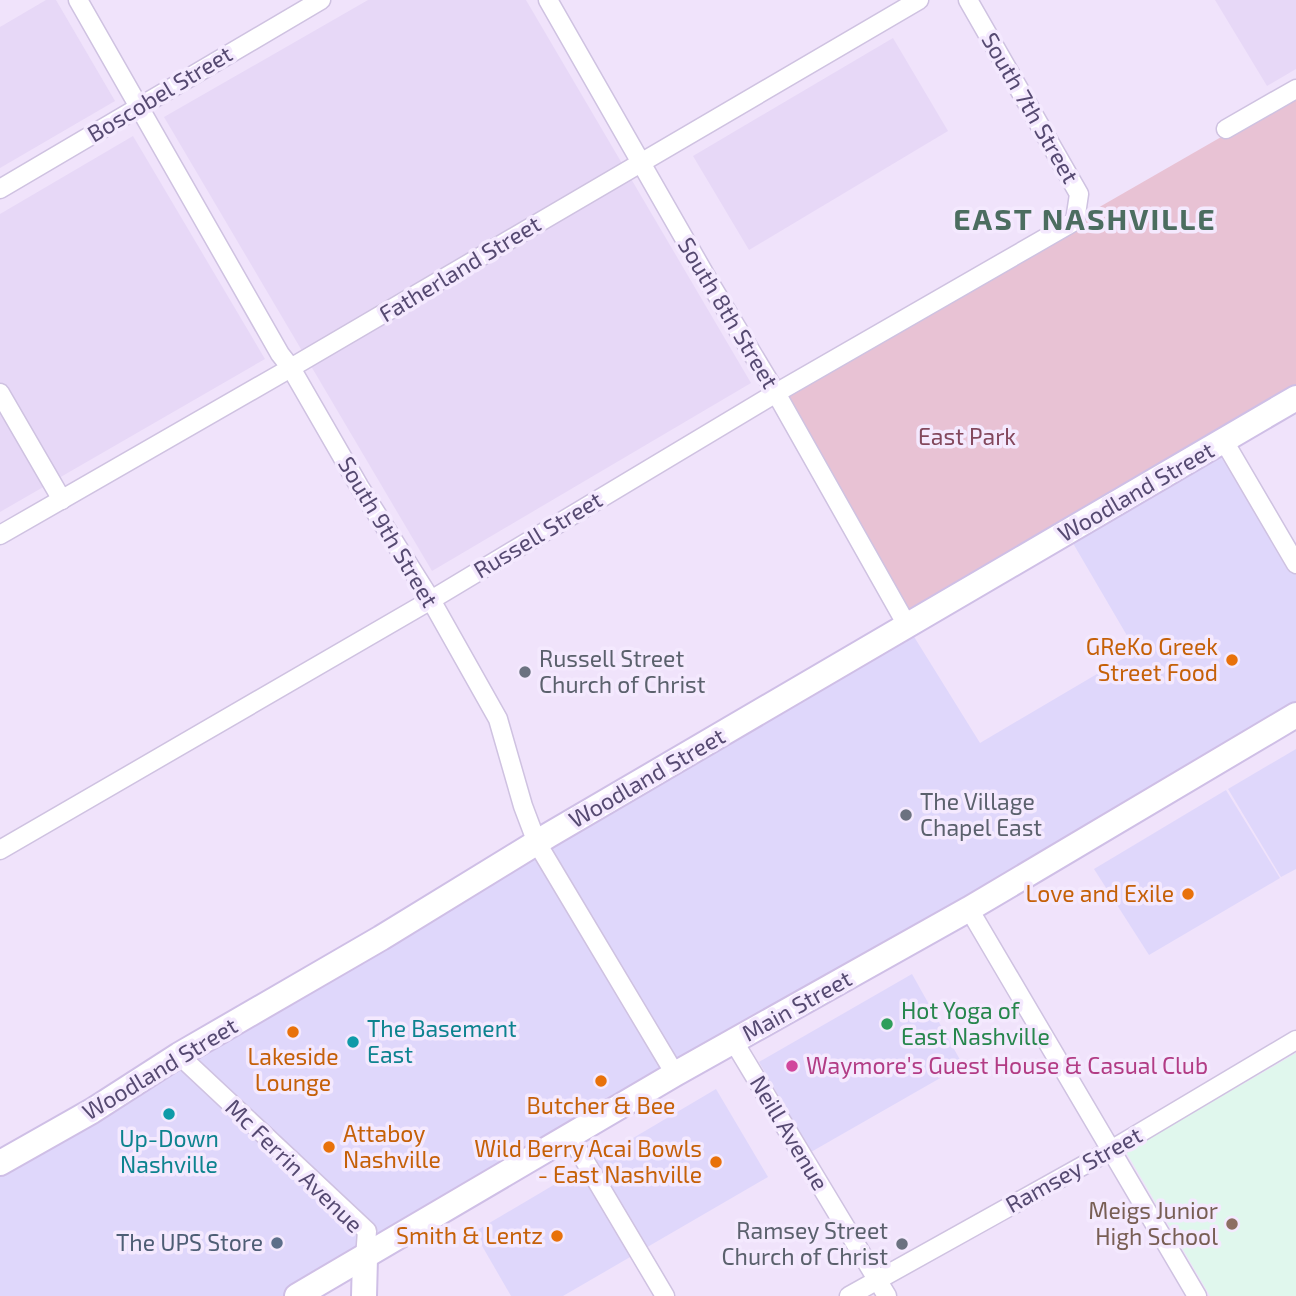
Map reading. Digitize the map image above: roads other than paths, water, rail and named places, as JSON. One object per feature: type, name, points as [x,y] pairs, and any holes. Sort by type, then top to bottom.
[{"type":"street","name":"South 9th Street","points":[[78,0],[280,354],[431,600],[498,719],[523,806],[537,843],[675,1074]]},
{"type":"street","name":"Boscobel Street","points":[[0,189],[321,0]]},
{"type":"street","name":"South 8th Street","points":[[548,0],[908,627]]},
{"type":"street","name":"Fatherland Street","points":[[0,535],[919,0]]},
{"type":"street","name":"South 7th Street","points":[[968,0],[1079,194],[1076,220]]},
{"type":"street","points":[[1226,129],[1296,89]]},
{"type":"street","name":"Russell Street","points":[[0,850],[431,600],[776,393],[1076,220]]},
{"type":"street","points":[[0,393],[62,500]]},
{"type":"street","name":"Woodland Street","points":[[0,1163],[92,1111],[179,1055],[381,938],[537,843],[1296,398]]},
{"type":"street","points":[[1224,441],[1296,564]]},
{"type":"street","name":"Main Street","points":[[297,1296],[675,1074],[969,909],[1296,715]]},
{"type":"street","points":[[969,909],[1197,1296]]},
{"type":"street","name":"Ramsey Street","points":[[849,1296],[1111,1150],[1296,1040]]},
{"type":"street","name":"Neill Avenue","points":[[734,1042],[887,1296]]},
{"type":"street","name":"Mc Ferrin Avenue","points":[[179,1055],[367,1231],[364,1296]]},
{"type":"street","points":[[570,1136],[665,1296]]},
{"type":"place","name":"GReKo Greek Street Food","points":[[1232,660]]},
{"type":"place","name":"Russell Street Church of Christ","points":[[525,672]]},
{"type":"place","name":"The Village Chapel East","points":[[906,815]]},
{"type":"place","name":"Love and Exile","points":[[1188,894]]},
{"type":"place","name":"Hot Yoga of East Nashville","points":[[887,1024]]},
{"type":"place","name":"Lakeside Lounge","points":[[293,1032]]},
{"type":"place","name":"The Basement East","points":[[353,1042]]},
{"type":"place","name":"Waymore's Guest House & Casual Club","points":[[792,1066]]},
{"type":"place","name":"Butcher & Bee","points":[[601,1081]]},
{"type":"place","name":"Up-Down Nashville","points":[[169,1114]]},
{"type":"place","name":"Attaboy Nashville","points":[[329,1147]]},
{"type":"place","name":"Wild Berry Acai Bowls - East Nashville","points":[[716,1162]]},
{"type":"place","name":"Meigs Junior High School","points":[[1232,1224]]},
{"type":"place","name":"Smith & Lentz","points":[[557,1236]]},
{"type":"place","name":"The UPS Store","points":[[277,1243]]},
{"type":"place","name":"Ramsey Street Church of Christ","points":[[902,1244]]},
{"type":"district","name":"EAST NASHVILLE","points":[[1085,220]]},
{"type":"park label","name":"East Park","points":[[967,437]]}]
